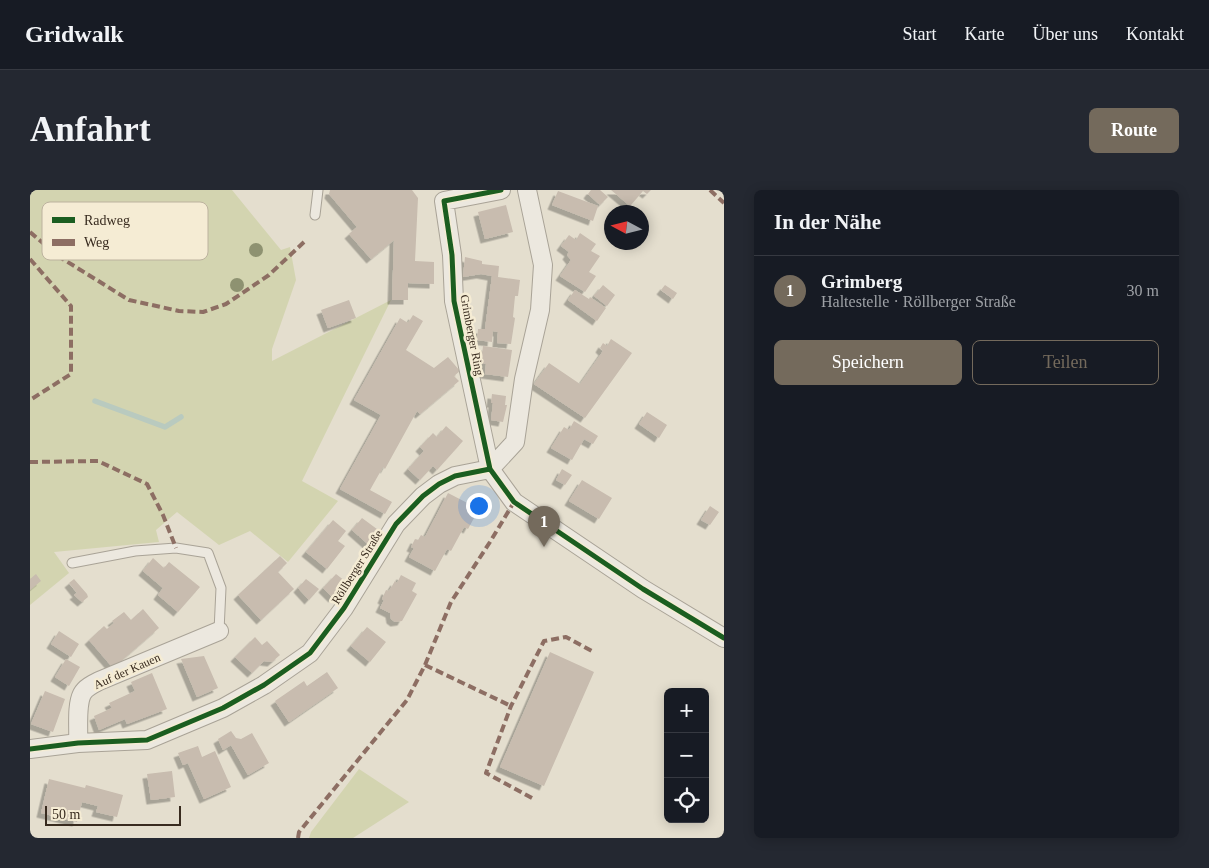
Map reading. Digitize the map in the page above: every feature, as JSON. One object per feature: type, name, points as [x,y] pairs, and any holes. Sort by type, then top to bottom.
[{"type":"street","name":"Grimberger Ring","points":[[490,469],[454,300],[452,255],[444,201],[501,190]]},
{"type":"street","points":[[527,190],[543,264],[540,310],[524,379],[515,442],[490,469],[514,502],[643,589],[724,638]]},
{"type":"street","name":"Röllberger Straße","points":[[30,749],[78,743],[147,740],[223,708],[264,685],[310,653],[344,608],[396,524],[423,496],[439,484],[455,476],[490,469]]},
{"type":"street","name":"Auf der Kauen","points":[[78,743],[78,706],[86,689],[99,681],[219,631]]},
{"type":"lane","points":[[316,215],[318,190]]},
{"type":"lane","points":[[72,563],[135,551],[176,548],[208,553],[220,588],[219,631]]},
{"type":"green space","points":[[30,190],[232,190],[281,250],[290,247],[296,280],[272,349],[272,361],[391,300],[302,481],[338,501],[288,562],[250,531],[219,545],[177,512],[156,530],[159,542],[54,552],[69,573],[30,605]]},
{"type":"green space","points":[[359,769],[409,802],[353,838],[309,838],[311,832]]},
{"type":"building","points":[[330,190],[412,190],[418,198],[415,261],[434,262],[434,284],[408,283],[408,300],[392,300],[394,240],[371,259],[349,234],[357,227],[329,194]]},
{"type":"building","points":[[591,190],[600,190],[608,197],[600,205],[588,194]]},
{"type":"building","points":[[611,190],[651,190],[647,194],[643,191],[629,205]]},
{"type":"building","points":[[558,191],[598,206],[593,221],[552,205]]},
{"type":"building","points":[[506,205],[513,232],[485,239],[478,212]]},
{"type":"building","points":[[580,233],[596,244],[591,251],[600,256],[589,272],[596,276],[585,292],[560,276],[571,260],[567,255],[569,252],[561,246],[569,235],[576,240]]},
{"type":"building","points":[[465,257],[482,261],[482,264],[499,266],[498,277],[520,280],[518,296],[515,296],[513,317],[515,318],[511,344],[497,343],[498,332],[493,331],[492,342],[477,340],[478,329],[485,329],[492,276],[481,274],[463,277]]},
{"type":"building","points":[[603,285],[615,295],[607,306],[594,296]]},
{"type":"building","points":[[665,285],[677,293],[673,299],[661,290]]},
{"type":"building","points":[[575,290],[606,308],[597,321],[568,300]]},
{"type":"building","points":[[349,300],[356,318],[328,328],[321,310]]},
{"type":"building","points":[[413,315],[423,321],[406,350],[434,368],[448,357],[460,371],[454,376],[459,381],[420,414],[417,411],[385,469],[383,467],[370,490],[392,502],[385,514],[340,489],[381,415],[354,400],[400,318],[408,323]]},
{"type":"building","points":[[611,339],[632,353],[585,418],[534,384],[549,363],[580,384],[603,351],[600,348],[603,343],[607,346]]},
{"type":"building","points":[[483,346],[512,350],[508,377],[485,374],[486,364],[481,363]]},
{"type":"building","points":[[492,394],[506,396],[505,405],[507,405],[503,422],[491,420]]},
{"type":"building","points":[[647,412],[667,425],[659,438],[639,424]]},
{"type":"building","points":[[574,421],[598,436],[593,444],[584,439],[572,460],[551,448],[564,427],[569,430]]},
{"type":"building","points":[[446,426],[463,441],[437,470],[433,466],[420,480],[408,469],[424,451],[420,447],[433,433],[437,437]]},
{"type":"building","points":[[562,469],[572,475],[565,485],[556,480]]},
{"type":"building","points":[[582,480],[612,498],[599,519],[569,501]]},
{"type":"building","points":[[448,493],[479,509],[468,529],[464,527],[451,551],[447,549],[435,571],[409,557],[414,548],[411,547],[415,539],[418,540],[421,535],[425,537]]},
{"type":"building","points":[[710,506],[719,512],[710,525],[701,520]]},
{"type":"building","points":[[362,518],[381,532],[370,546],[352,530]]},
{"type":"building","points":[[333,520],[346,531],[338,541],[345,546],[327,569],[306,552]]},
{"type":"building","points":[[280,556],[287,563],[278,572],[294,589],[261,620],[238,595]]},
{"type":"building","points":[[153,558],[164,568],[169,562],[200,587],[178,612],[158,595],[163,588],[143,571]]},
{"type":"building","points":[[36,574],[41,581],[30,590],[30,579]]},
{"type":"building","points":[[336,574],[345,581],[333,598],[323,588]]},
{"type":"building","points":[[401,575],[416,583],[412,591],[417,594],[402,621],[395,622],[391,619],[390,613],[380,608],[386,590],[389,591],[395,581],[397,583]]},
{"type":"building","points":[[74,579],[87,594],[88,597],[82,602],[74,595],[77,593],[69,583]]},
{"type":"building","points":[[306,579],[319,589],[309,600],[298,588]]},
{"type":"building","points":[[143,609],[159,628],[113,668],[89,640],[104,626],[107,629],[114,623],[112,621],[124,612],[131,620]]},
{"type":"building","points":[[367,627],[386,642],[370,662],[351,646]]},
{"type":"building","points":[[59,631],[79,644],[71,657],[51,644]]},
{"type":"building","points":[[255,637],[262,645],[267,641],[280,655],[272,662],[264,661],[252,673],[235,657]]},
{"type":"building","points":[[550,652],[594,672],[544,786],[500,767]]},
{"type":"building","points":[[204,656],[218,688],[197,697],[181,659]]},
{"type":"building","points":[[66,659],[80,667],[69,686],[55,677]]},
{"type":"building","points":[[327,672],[338,688],[289,722],[275,701],[304,681],[307,686]]},
{"type":"building","points":[[152,673],[167,709],[127,724],[125,719],[99,730],[94,716],[112,708],[109,703],[135,691],[131,682]]},
{"type":"building","points":[[45,691],[65,699],[53,732],[31,724]]},
{"type":"building","points":[[231,731],[236,738],[241,739],[252,733],[269,763],[248,775],[231,745],[223,750],[218,739]]},
{"type":"building","points":[[198,746],[202,757],[215,751],[231,787],[204,799],[188,763],[183,765],[178,753]]},
{"type":"building","points":[[172,771],[175,797],[151,800],[147,774]]},
{"type":"building","points":[[49,779],[85,788],[86,785],[123,795],[117,817],[96,812],[98,806],[82,802],[77,822],[41,813]]},
{"type":"waterway","points":[[95,401],[165,427],[181,417]]},
{"type":"marked path","points":[[710,190],[724,203]]},
{"type":"marked path","points":[[30,232],[42,242]]},
{"type":"marked path","points":[[64,260],[129,300],[179,311],[203,312],[226,304],[269,275],[304,242]]},
{"type":"marked path","points":[[30,259],[71,306],[71,374],[30,400]]},
{"type":"marked path","points":[[30,462],[98,461],[147,484],[163,515],[176,548]]},
{"type":"marked path","points":[[298,838],[299,832],[407,700],[425,665],[451,602],[514,502]]},
{"type":"marked path","points":[[532,798],[486,773],[511,706],[544,641],[566,637],[592,651]]},
{"type":"marked path","points":[[425,665],[511,706]]},
{"type":"cycle path","points":[[501,190],[444,201],[452,255],[454,301],[490,469],[514,502],[643,589],[724,638]]},
{"type":"cycle path","points":[[30,749],[78,743],[147,740],[223,708],[264,685],[310,653],[344,608],[396,524],[423,496],[439,484],[455,476],[490,469]]},
{"type":"place","name":"Grimberg","points":[[544,547]]}]
